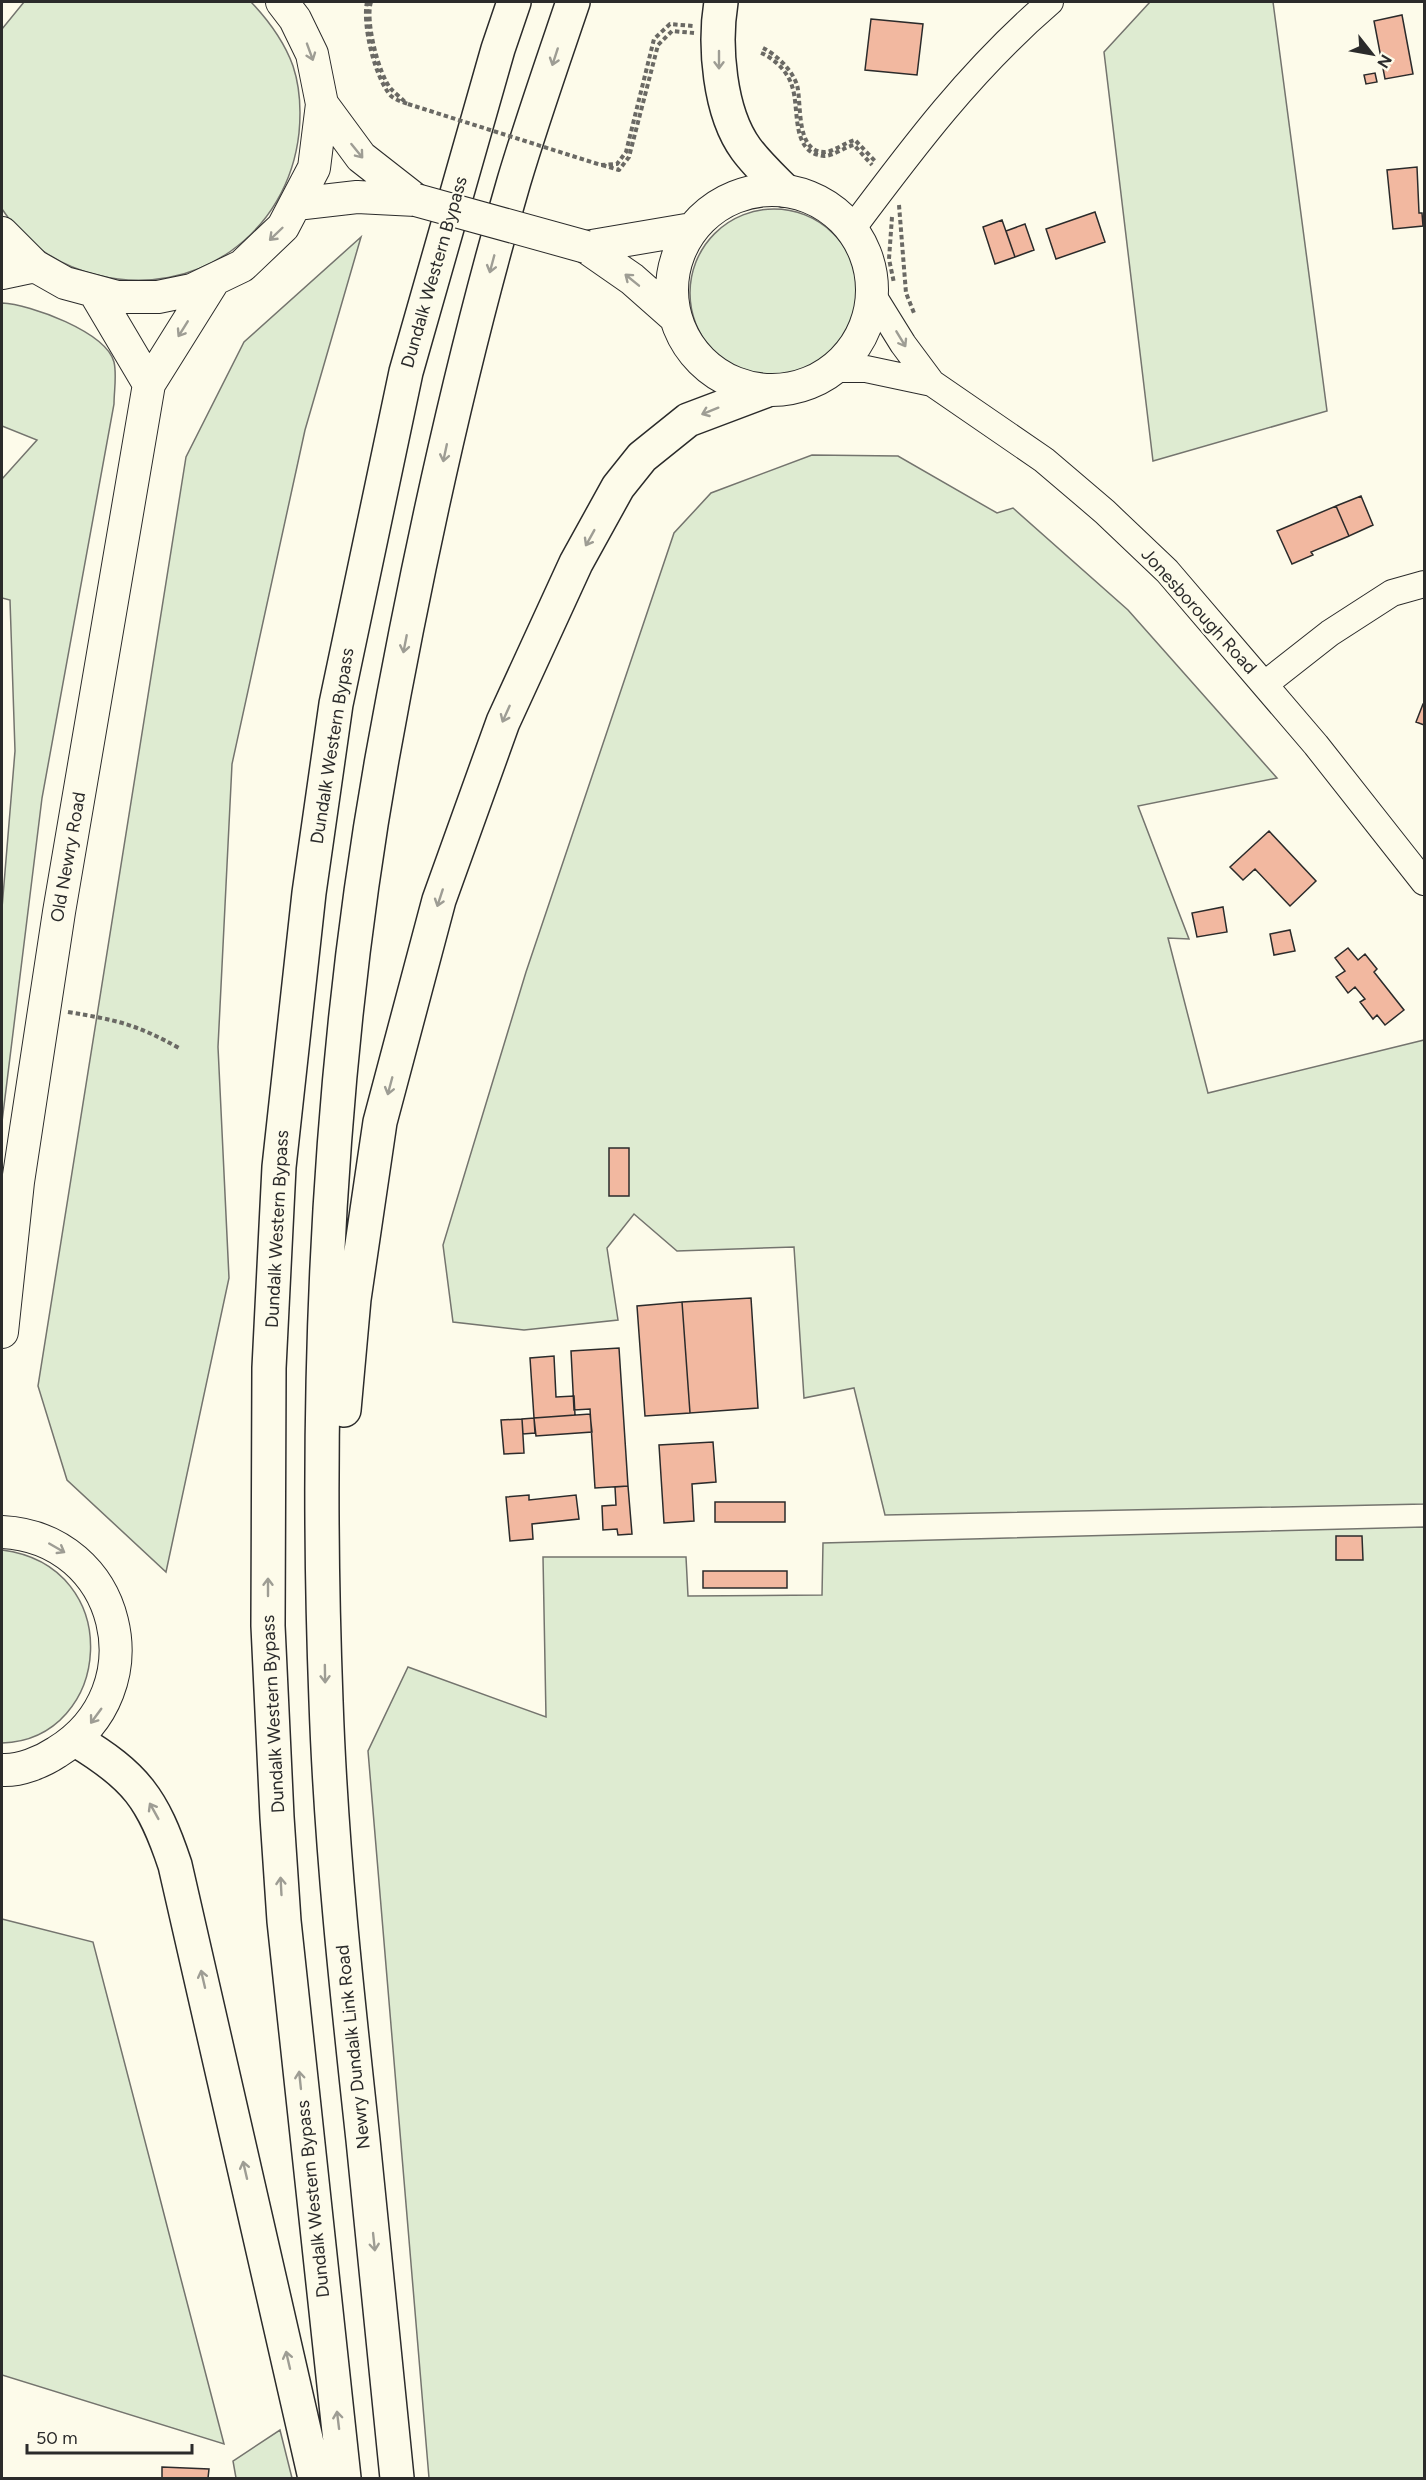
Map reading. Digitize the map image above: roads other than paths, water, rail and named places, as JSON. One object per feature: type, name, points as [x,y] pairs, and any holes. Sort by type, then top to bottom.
[{"type":"highway","name":"Dundalk Western Bypass","points":[[344,2478],[284,1921],[268,1626],[268,1380],[279,1167],[309,893],[336,704],[406,372],[498,49],[514,2]]},
{"type":"highway","points":[[324,1615],[323,1421],[333,1167],[354,958],[382,762],[426,537],[460,384],[515,181],[573,2]]},
{"type":"highway","points":[[721,2],[719,69],[727,111],[745,148],[784,190]]},
{"type":"highway","points":[[324,1615],[354,1299],[380,1122],[439,900],[495,744],[576,563],[618,487],[642,457],[688,420],[765,391]]},
{"type":"highway","name":"Newry Dundalk Link Road","points":[[324,1615],[326,1703],[339,1921],[397,2478]]},
{"type":"highway","points":[[76,1740],[107,1759],[144,1794],[161,1824],[175,1865],[315,2478]]},
{"type":"main road","points":[[2,233],[35,266],[65,283],[117,297],[158,297],[192,290],[242,266],[284,227],[314,168],[322,104],[312,54],[295,19],[282,2]]},
{"type":"main road","points":[[322,104],[361,157],[416,200]]},
{"type":"main road","points":[[784,190],[807,196],[831,208],[852,229],[883,290],[851,352],[835,369],[816,381],[795,388],[765,391],[743,387],[708,368],[683,338],[671,297],[674,266],[692,229],[711,210],[734,197],[752,191],[784,190]]},
{"type":"main road","points":[[296,204],[357,197],[416,200],[586,247],[632,279],[675,317]]},
{"type":"main road","points":[[586,247],[692,229]]},
{"type":"main road","points":[[2,273],[35,266]]},
{"type":"main road","name":"Old Newry Road","points":[[2,1332],[18,1182],[44,1009],[149,384],[214,280]]},
{"type":"main road","points":[[94,291],[149,384]]},
{"type":"main road","points":[[2,1790],[12,1768],[43,1761],[76,1740],[100,1711],[114,1676],[116,1639],[107,1602],[87,1570],[57,1546],[8,1525]]},
{"type":"street","points":[[852,229],[888,190],[966,81],[1008,37],[1050,2]]},
{"type":"street","name":"Jonesborough Road","points":[[883,290],[903,344],[932,383],[1044,460],[1105,512],[1167,571],[1265,684],[1425,882]]},
{"type":"street","name":"Jonesborough Road","points":[[835,369],[866,369],[932,383]]},
{"type":"street","points":[[1265,684],[1330,633],[1392,593],[1425,584]]}]
